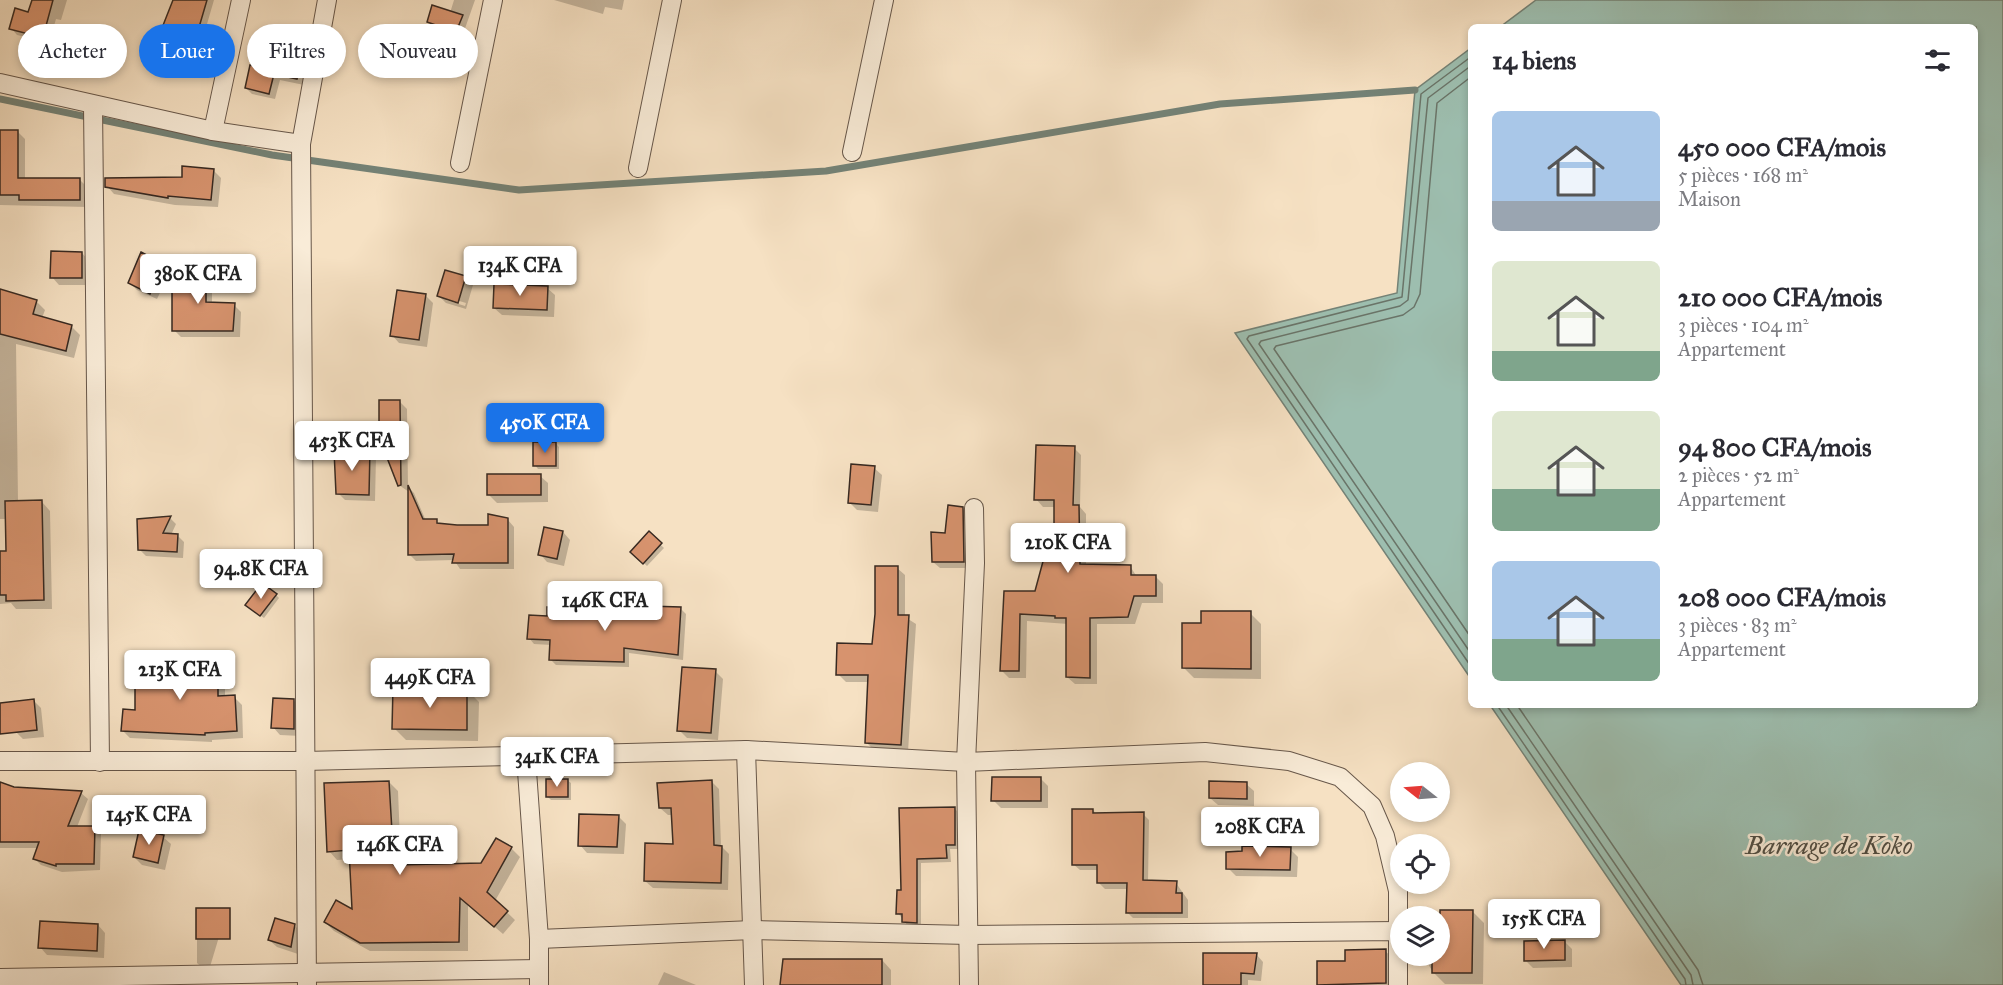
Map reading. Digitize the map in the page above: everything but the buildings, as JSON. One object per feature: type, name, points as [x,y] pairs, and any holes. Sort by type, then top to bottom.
[{"type":"street","points":[[213,131],[241,0]]},
{"type":"street","points":[[307,979],[301,144],[327,0]]},
{"type":"street","points":[[460,163],[493,0]]},
{"type":"street","points":[[638,168],[672,0]]},
{"type":"street","points":[[852,152],[884,0]]},
{"type":"street","points":[[0,83],[213,131],[301,144]]},
{"type":"street","points":[[93,105],[100,762]]},
{"type":"street","points":[[969,985],[966,762],[975,563],[974,507]]},
{"type":"street","points":[[0,761],[305,761],[746,750],[966,762],[1205,752],[1289,761],[1340,777],[1372,806],[1385,836],[1398,891],[1398,906]]},
{"type":"street","points":[[746,750],[754,985]]},
{"type":"street","points":[[0,978],[83,981],[539,977],[539,939],[526,757]]},
{"type":"street","points":[[539,939],[753,930],[969,935],[1390,931]]},
{"type":"street","points":[[1398,966],[1398,985]]},
{"type":"water","name":"Barrage de Koko","points":[[1536,0],[2003,0],[2003,985],[1681,985],[1492,708],[1978,708],[1978,24],[1504,24]]},
{"type":"water","points":[[1468,50],[1468,675],[1235,333],[1397,293],[1415,90]]},
{"type":"waterway","points":[[0,99],[272,155],[519,190],[826,171],[1220,104],[1415,90]]}]
